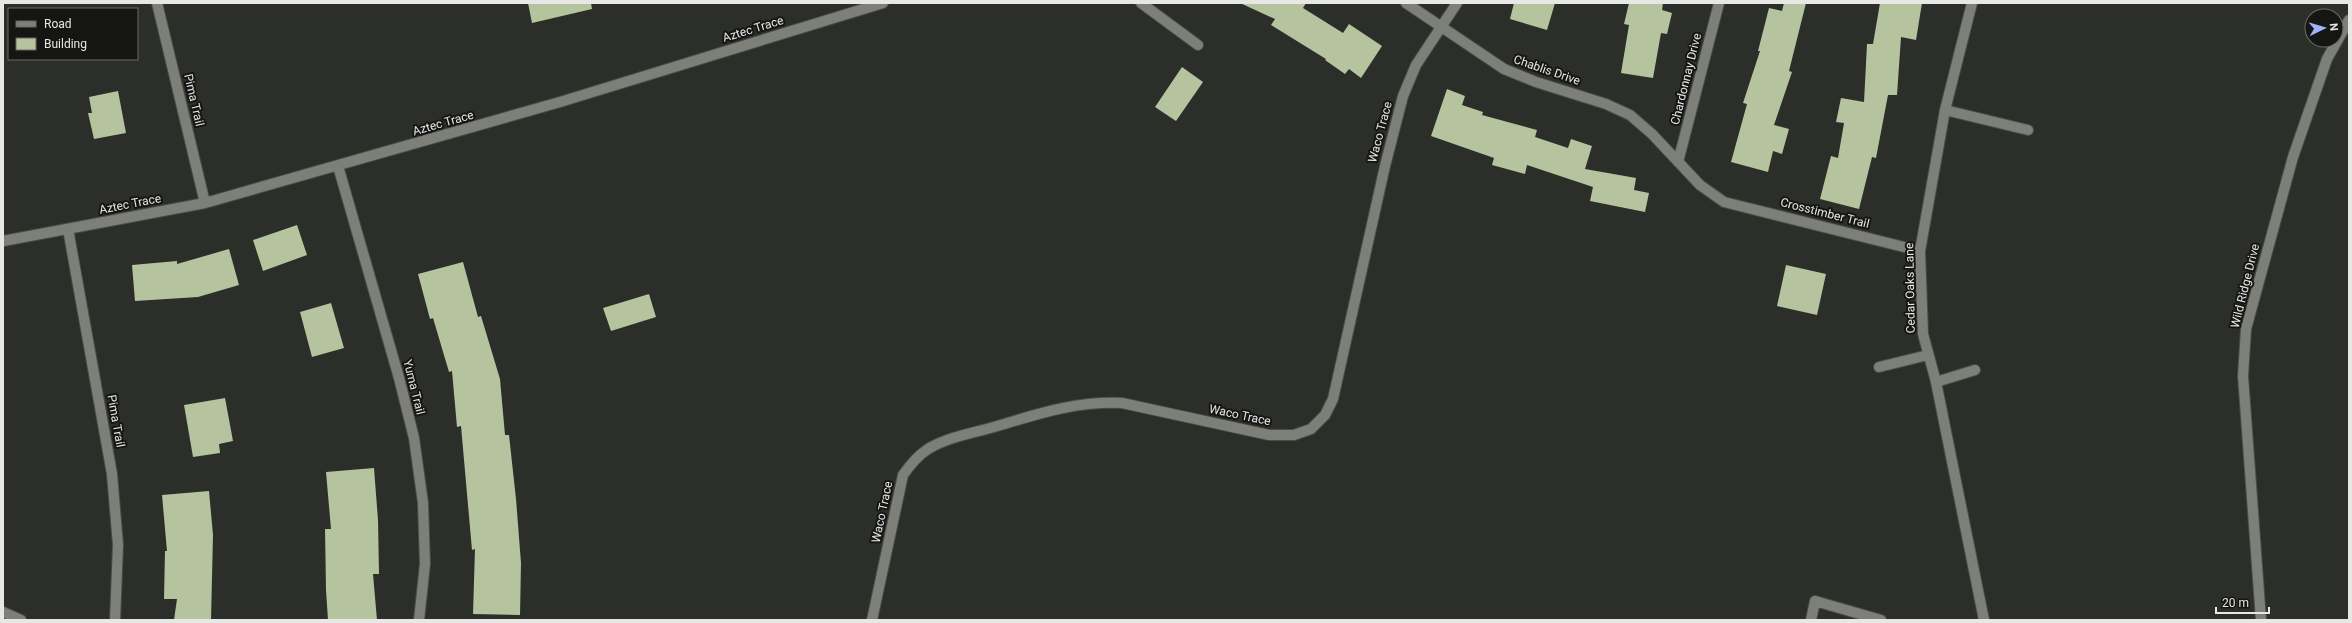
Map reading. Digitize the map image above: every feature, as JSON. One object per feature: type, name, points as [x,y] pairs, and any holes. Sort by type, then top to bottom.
[{"type":"street","name":"Pima Trail","points":[[157,3],[205,203]]},
{"type":"street","name":"Aztec Trace","points":[[3,241],[205,203],[560,102],[883,3]]},
{"type":"street","points":[[1140,3],[1198,46]]},
{"type":"street","name":"Chablis Drive","points":[[1406,3],[1504,69],[1536,82],[1606,104],[1630,115],[1652,134],[1700,185],[1724,202]]},
{"type":"street","name":"Waco Trace","points":[[872,620],[903,475],[913,461],[928,449],[956,438],[1077,404],[1098,402],[1122,403],[1269,435],[1294,435],[1311,430],[1325,415],[1334,399],[1383,173],[1403,96],[1416,65],[1457,3]]},
{"type":"street","name":"Chardonnay Drive","points":[[1678,162],[1719,3]]},
{"type":"street","name":"Cedar Oaks Lane","points":[[1972,3],[1945,110],[1920,250],[1922,334],[1936,382],[1984,620]]},
{"type":"street","name":"Wild Ridge Drive","points":[[2261,620],[2243,376],[2246,329],[2293,157],[2327,59],[2349,20]]},
{"type":"street","points":[[1945,110],[2028,130]]},
{"type":"street","name":"Yuma Trail","points":[[338,166],[399,378],[414,438],[422,503],[425,564],[419,620]]},
{"type":"street","name":"Crosstimber Trail","points":[[1724,202],[1920,250]]},
{"type":"street","name":"Pima Trail","points":[[68,229],[112,474],[118,545],[115,620]]},
{"type":"street","points":[[1879,366],[1928,354]]},
{"type":"street","points":[[1936,382],[1975,370]]},
{"type":"street","points":[[1811,620],[1815,601],[1881,620]]},
{"type":"street","points":[[3,612],[21,620]]},
{"type":"building","points":[[528,3],[591,3],[592,9],[532,23]]},
{"type":"building","points":[[1240,3],[1306,3],[1303,8],[1343,33],[1349,24],[1382,46],[1361,78],[1349,69],[1345,74],[1325,60],[1326,59],[1271,25],[1275,19]]},
{"type":"building","points":[[1514,3],[1555,3],[1547,30],[1510,19]]},
{"type":"building","points":[[1629,3],[1663,3],[1662,10],[1672,13],[1667,34],[1661,33],[1653,78],[1621,73],[1629,25],[1624,24]]},
{"type":"building","points":[[1784,3],[1806,3],[1789,71],[1792,72],[1774,125],[1789,129],[1782,154],[1773,151],[1768,172],[1731,162],[1747,104],[1743,103],[1760,51],[1758,51],[1769,8],[1782,11]]},
{"type":"building","points":[[1880,3],[1922,3],[1916,40],[1901,37],[1897,95],[1888,95],[1876,158],[1872,157],[1859,209],[1820,199],[1831,156],[1838,158],[1844,123],[1836,122],[1841,98],[1864,102],[1867,44],[1873,44]]},
{"type":"building","points":[[1182,67],[1203,82],[1176,121],[1155,107]]},
{"type":"building","points":[[1447,89],[1465,96],[1462,105],[1483,112],[1482,115],[1537,130],[1535,137],[1568,148],[1571,139],[1592,146],[1585,169],[1636,178],[1634,190],[1649,193],[1645,212],[1590,201],[1593,187],[1527,165],[1525,174],[1492,165],[1494,158],[1431,136]]},
{"type":"building","points":[[118,91],[126,133],[94,139],[88,113],[92,113],[89,97]]},
{"type":"building","points":[[297,225],[307,255],[263,271],[253,240]]},
{"type":"building","points":[[229,249],[239,285],[198,297],[135,301],[132,265],[177,261],[177,264]]},
{"type":"building","points":[[463,262],[478,317],[481,316],[500,379],[505,435],[509,435],[516,499],[521,563],[520,615],[473,614],[475,549],[472,550],[461,426],[457,427],[452,371],[449,372],[433,318],[430,319],[418,274]]},
{"type":"building","points":[[1786,265],[1826,274],[1817,315],[1777,306]]},
{"type":"building","points":[[649,294],[656,317],[611,331],[603,308]]},
{"type":"building","points":[[331,303],[344,348],[312,357],[300,312]]},
{"type":"building","points":[[225,398],[233,441],[219,444],[220,453],[193,457],[184,405]]},
{"type":"building","points":[[374,468],[378,520],[379,574],[373,574],[377,620],[328,620],[325,529],[331,529],[326,472]]},
{"type":"building","points":[[209,491],[213,535],[211,620],[174,620],[177,599],[164,599],[165,551],[167,551],[162,495]]}]
